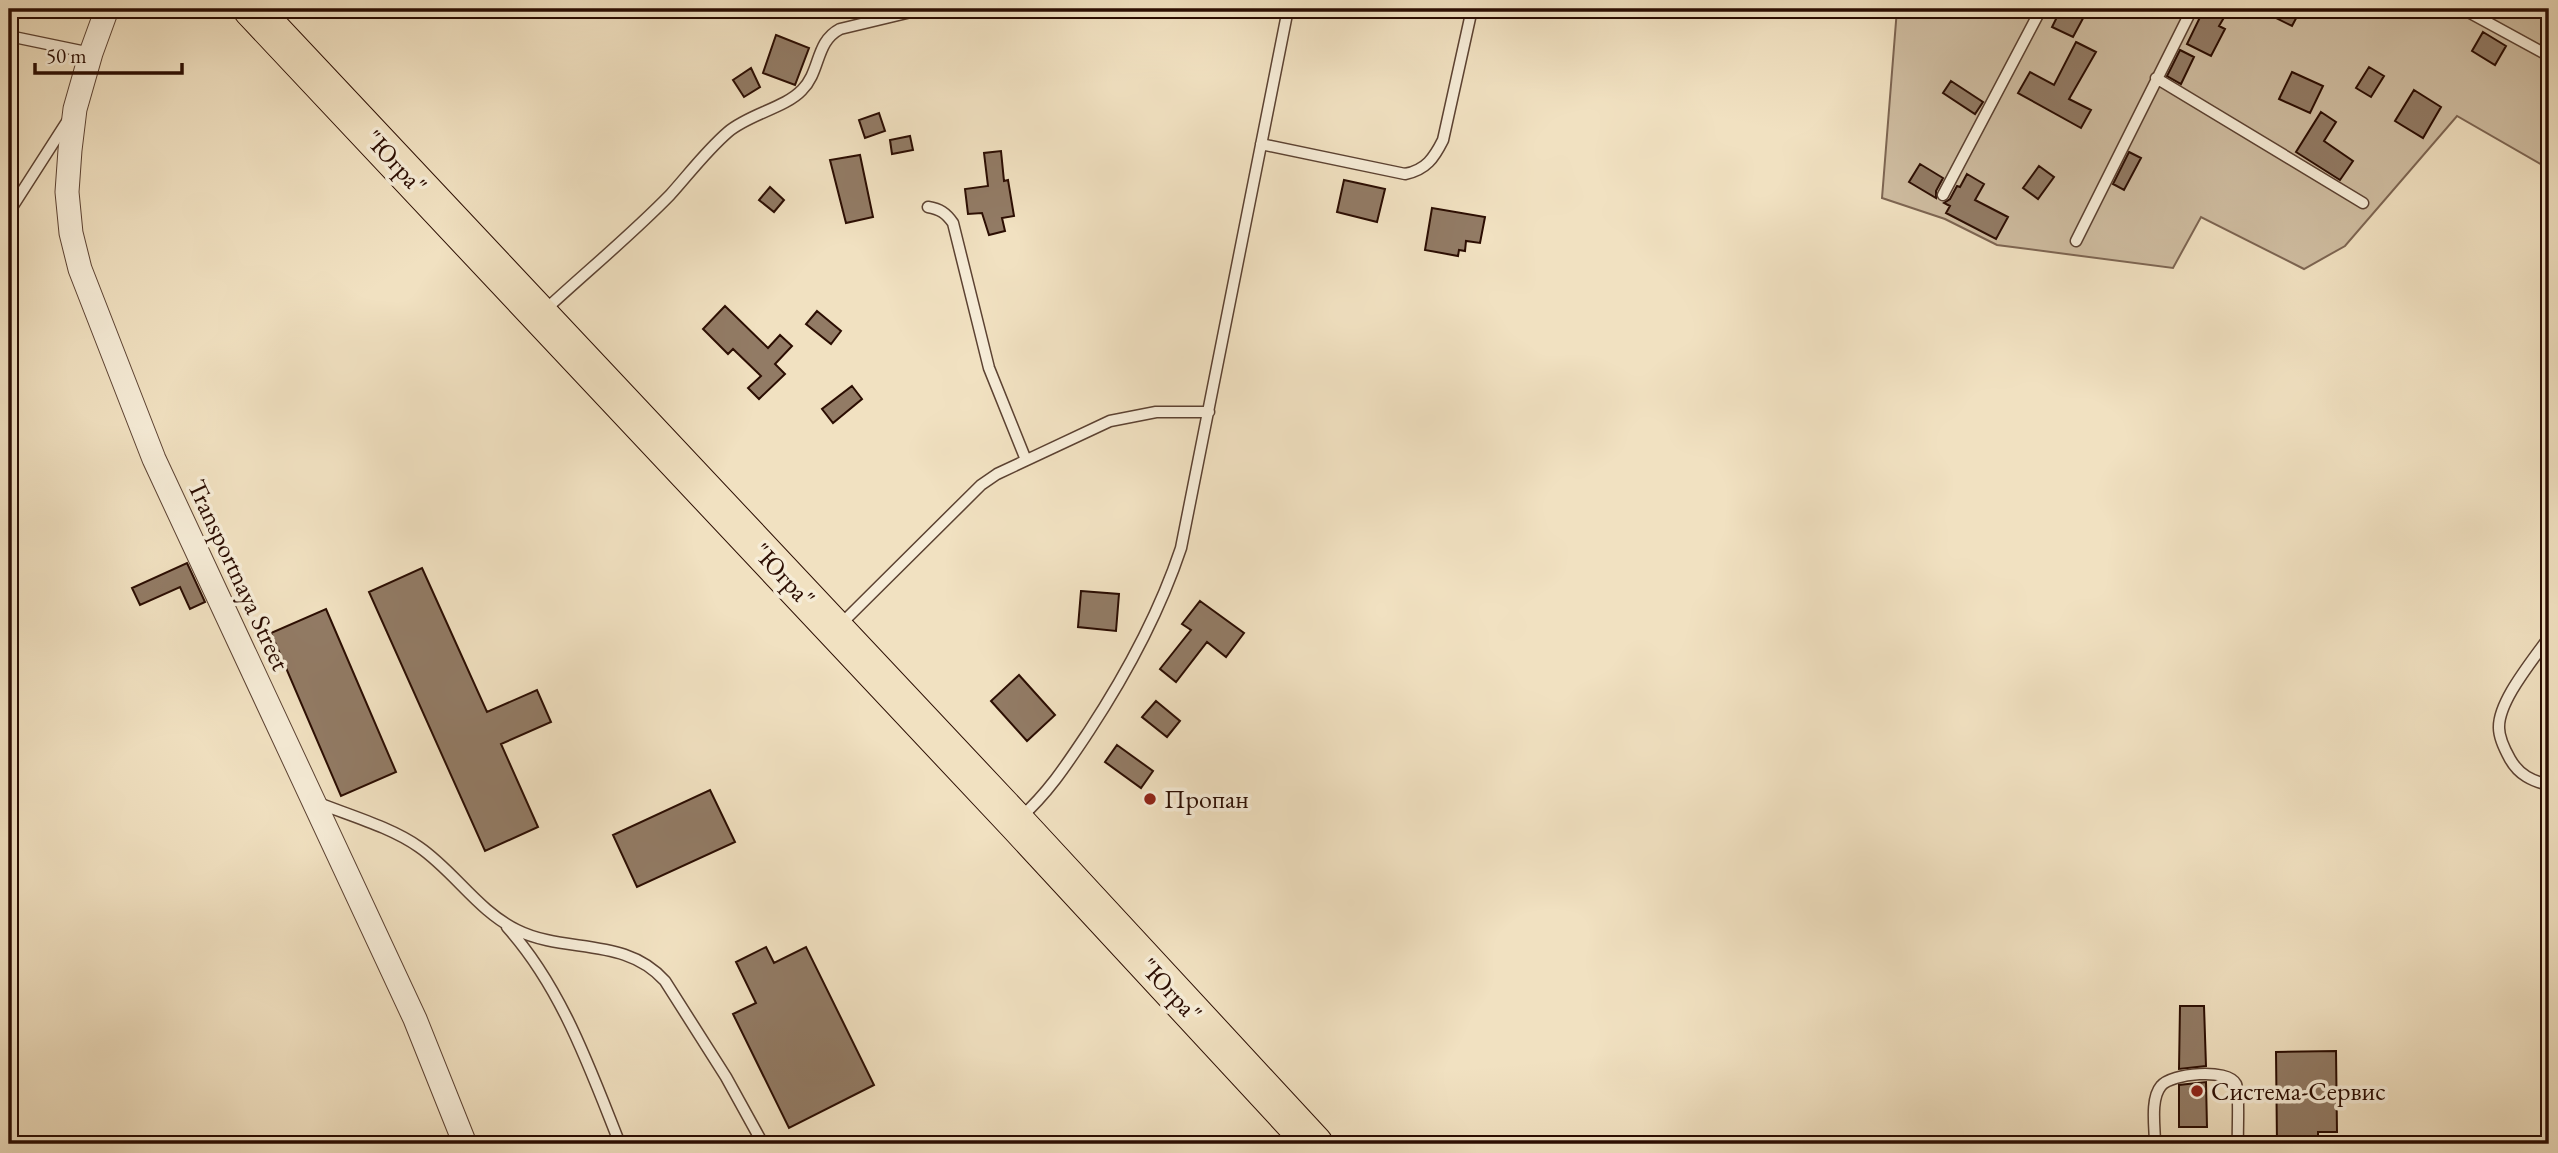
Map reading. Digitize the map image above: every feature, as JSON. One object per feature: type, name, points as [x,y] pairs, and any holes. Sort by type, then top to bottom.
[{"type":"highway","name":"\"Югра\"","points":[[252,9],[1016,822],[1314,1144]]},
{"type":"street","name":"Transportnaya Street","points":[[107,9],[75,108],[67,192],[71,233],[80,269],[154,459],[415,1019],[465,1144]]},
{"type":"lane","points":[[1016,822],[1054,785],[1115,691],[1158,608],[1181,548],[1288,9]]},
{"type":"lane","points":[[1261,144],[1405,174],[1418,171],[1436,155],[1443,140],[1472,9]]},
{"type":"lane","points":[[1943,195],[2041,9]]},
{"type":"lane","points":[[2076,241],[2192,9]]},
{"type":"lane","points":[[2463,9],[2549,56]]},
{"type":"lane","points":[[540,315],[670,194],[726,134],[748,119],[802,91],[816,65],[825,38],[840,29],[911,12]]},
{"type":"lane","points":[[9,36],[91,53]]},
{"type":"lane","points":[[2156,78],[2363,203]]},
{"type":"lane","points":[[9,212],[75,108]]},
{"type":"lane","points":[[928,207],[947,214],[953,223],[989,368],[1026,460]]},
{"type":"lane","points":[[835,629],[981,485],[997,474],[1110,421],[1156,412],[1209,412]]},
{"type":"lane","points":[[2549,637],[2504,707],[2499,727],[2505,750],[2516,769],[2533,782],[2549,785]]},
{"type":"lane","points":[[314,801],[421,847],[500,920],[524,946],[550,985],[595,1081],[620,1144]]},
{"type":"lane","points":[[500,920],[530,935],[626,955],[653,967],[665,981],[726,1077],[762,1144]]},
{"type":"lane","points":[[2155,1144],[2155,1097],[2159,1087],[2170,1077],[2218,1074],[2230,1078],[2236,1086],[2238,1144]]},
{"type":"shaded area","points":[[1897,9],[2549,9],[2549,169],[2457,116],[2345,246],[2304,269],[2201,217],[2173,268],[1997,245],[1945,219],[1882,198]]},
{"type":"building","points":[[2061,9],[2088,9],[2073,37],[2052,27]]},
{"type":"building","points":[[2204,9],[2229,9],[2219,26],[2225,29],[2211,56],[2187,44]]},
{"type":"building","points":[[2258,9],[2301,9],[2292,26]]},
{"type":"building","points":[[2483,32],[2506,46],[2495,65],[2472,51]]},
{"type":"building","points":[[776,35],[809,48],[795,85],[763,73]]},
{"type":"building","points":[[2076,42],[2096,52],[2069,99],[2091,110],[2081,128],[2018,93],[2030,72],[2054,85]]},
{"type":"building","points":[[2180,50],[2194,57],[2181,84],[2167,76]]},
{"type":"building","points":[[2369,67],[2384,76],[2371,97],[2356,88]]},
{"type":"building","points":[[751,68],[760,87],[744,97],[733,80]]},
{"type":"building","points":[[2292,72],[2323,86],[2310,113],[2279,99]]},
{"type":"building","points":[[1951,81],[1983,102],[1975,114],[1943,93]]},
{"type":"building","points":[[2414,90],[2441,107],[2423,138],[2395,121]]},
{"type":"building","points":[[2321,112],[2336,122],[2324,141],[2353,161],[2340,180],[2296,152]]},
{"type":"building","points":[[879,113],[885,131],[865,138],[859,120]]},
{"type":"building","points":[[910,136],[913,150],[892,154],[890,140]]},
{"type":"building","points":[[1001,151],[1004,181],[1008,180],[1014,216],[1002,218],[1005,231],[989,235],[982,213],[968,214],[965,189],[988,186],[984,153]]},
{"type":"building","points":[[2129,152],[2141,158],[2124,190],[2113,184]]},
{"type":"building","points":[[860,155],[873,217],[846,223],[830,160]]},
{"type":"building","points":[[1920,164],[1943,178],[1936,191],[1936,198],[1909,182]]},
{"type":"building","points":[[2039,166],[2054,177],[2038,199],[2023,188]]},
{"type":"building","points":[[1967,174],[1984,184],[1975,200],[2008,217],[1996,239],[1946,213],[1950,206],[1944,203],[1950,199],[1957,186],[1960,187]]},
{"type":"building","points":[[1344,180],[1385,189],[1377,222],[1337,212]]},
{"type":"building","points":[[770,187],[784,200],[774,212],[759,200]]},
{"type":"building","points":[[1432,208],[1485,217],[1480,243],[1466,241],[1465,251],[1459,250],[1458,256],[1425,250]]},
{"type":"building","points":[[725,306],[768,348],[780,335],[792,346],[775,364],[785,374],[759,399],[748,388],[761,376],[733,349],[728,354],[703,329]]},
{"type":"building","points":[[817,311],[841,331],[831,344],[806,324]]},
{"type":"building","points":[[852,386],[862,399],[833,423],[822,409]]},
{"type":"building","points":[[187,563],[205,602],[190,609],[180,587],[140,605],[132,588]]},
{"type":"building","points":[[422,568],[487,712],[537,690],[551,722],[501,744],[538,827],[485,851],[369,592]]},
{"type":"building","points":[[1081,591],[1119,594],[1116,631],[1078,627]]},
{"type":"building","points":[[1200,601],[1244,633],[1226,657],[1207,642],[1176,682],[1160,669],[1191,630],[1182,624]]},
{"type":"building","points":[[326,609],[396,772],[341,796],[271,633]]},
{"type":"building","points":[[1019,675],[1055,715],[1027,741],[991,701]]},
{"type":"building","points":[[1156,701],[1180,721],[1167,737],[1142,717]]},
{"type":"building","points":[[1117,745],[1153,771],[1141,788],[1105,762]]},
{"type":"building","points":[[710,790],[735,842],[637,887],[613,835]]},
{"type":"building","points":[[766,947],[774,963],[806,947],[874,1085],[789,1128],[733,1014],[756,1003],[736,962]]},
{"type":"building","points":[[2180,1006],[2204,1006],[2206,1066],[2179,1069]]},
{"type":"building","points":[[2336,1051],[2337,1132],[2318,1132],[2318,1144],[2277,1144],[2276,1052]]},
{"type":"building","points":[[2206,1082],[2207,1127],[2179,1127],[2179,1085]]},
{"type":"place","name":"Пропан","points":[[1150,799]]},
{"type":"place","name":"Система-Сервис","points":[[2197,1091]]}]
